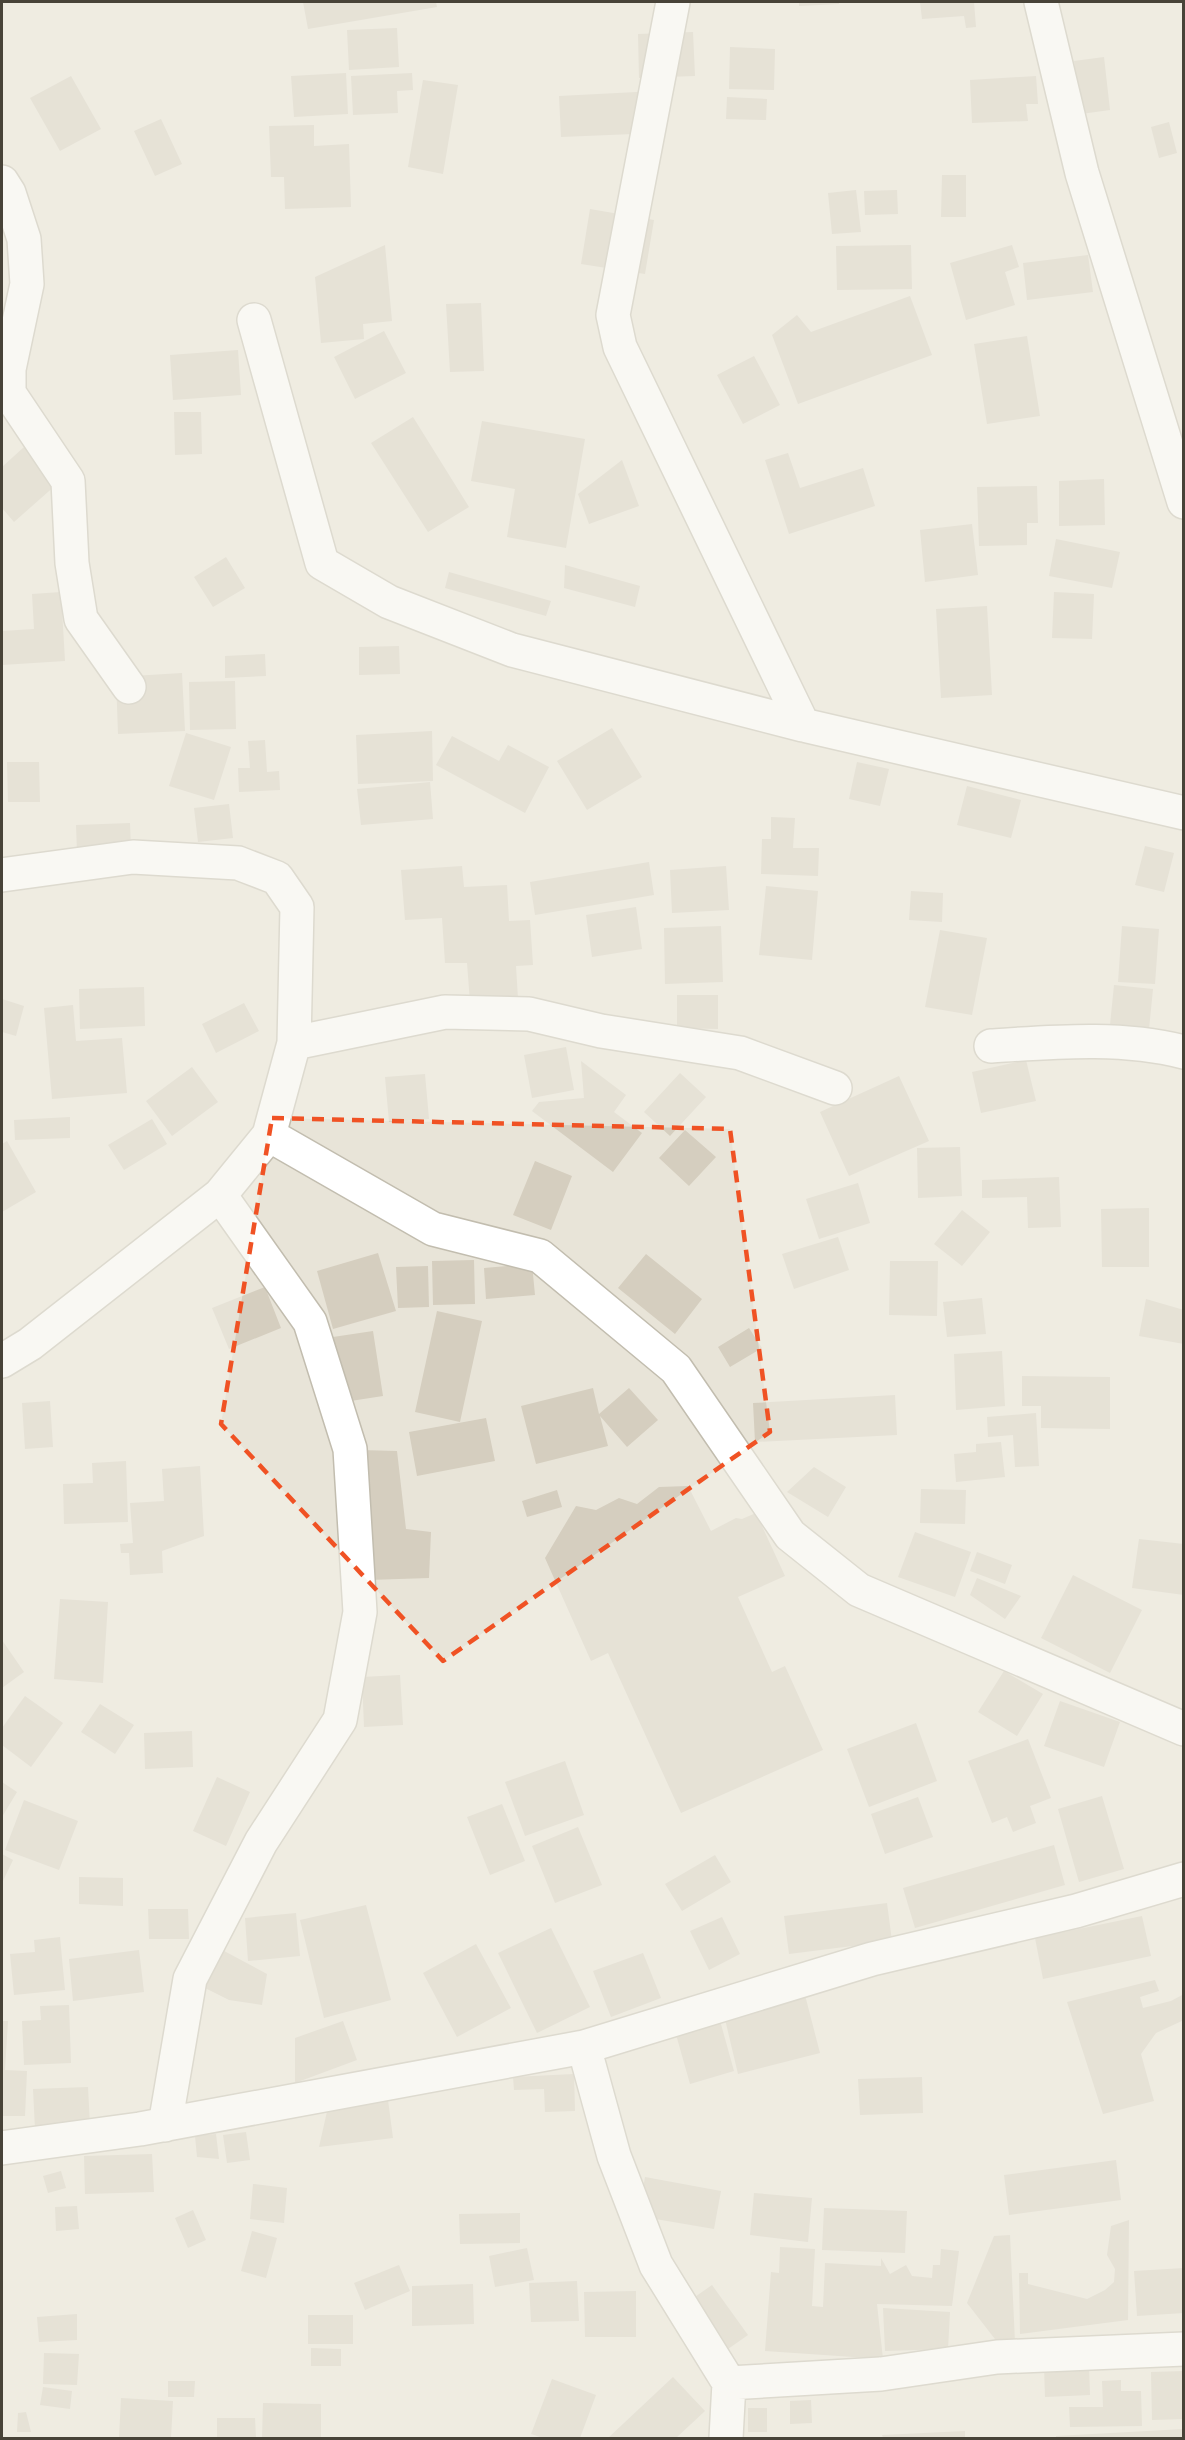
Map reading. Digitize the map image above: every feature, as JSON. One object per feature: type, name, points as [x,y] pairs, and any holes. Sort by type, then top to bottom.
[{"type":"street","points":[[673,2],[613,315],[620,347],[803,725]]},
{"type":"street","points":[[1041,2],[1082,174],[1184,502]]},
{"type":"street","points":[[2,182],[9,193],[24,238],[27,284],[9,369],[9,393],[68,481],[72,562],[81,619],[129,687]]},
{"type":"street","points":[[254,320],[322,563],[389,602],[512,650],[803,725],[1184,813]]},
{"type":"street","points":[[2,875],[133,856],[238,863],[277,878],[297,907],[294,1043],[269,1135],[220,1196],[30,1344],[2,1361]]},
{"type":"street","points":[[294,1043],[445,1012],[530,1014],[601,1031],[740,1053],[835,1088]]},
{"type":"street","points":[[991,1046],[1064,1041],[1160,1046],[1184,1052]]},
{"type":"street","points":[[269,1135],[433,1229],[540,1256],[676,1369],[790,1534],[859,1590],[1184,1729]]},
{"type":"street","points":[[165,2125],[190,1979],[261,1842],[339,1720],[360,1612],[350,1449],[310,1322],[220,1196]]},
{"type":"street","points":[[2,2148],[165,2125],[584,2047],[872,1959],[1076,1911],[1184,1879]]},
{"type":"street","points":[[584,2047],[614,2156],[656,2265],[729,2383],[726,2439]]},
{"type":"street","points":[[729,2383],[881,2374],[998,2357],[1184,2349]]},
{"type":"highlighted area","points":[[272,1118],[730,1129],[770,1432],[443,1661],[221,1424]]},
{"type":"shaded area","points":[[2,2],[1183,2],[1183,2436],[1174,2438],[2,2438]]},
{"type":"building","points":[[303,2],[436,2],[437,7],[308,29]]},
{"type":"building","points":[[799,2],[839,2],[839,4],[799,6]]},
{"type":"building","points":[[920,2],[974,2],[976,27],[966,28],[964,16],[922,19]]},
{"type":"building","points":[[397,28],[399,67],[349,70],[347,30]]},
{"type":"building","points":[[693,32],[695,76],[639,78],[638,34]]},
{"type":"building","points":[[730,47],[775,49],[774,90],[729,89]]},
{"type":"building","points":[[1104,57],[1110,110],[1081,114],[1074,61]]},
{"type":"building","points":[[346,73],[348,114],[294,117],[291,76]]},
{"type":"building","points":[[412,73],[413,90],[397,91],[398,113],[353,115],[351,76]]},
{"type":"building","points":[[71,76],[101,129],[60,151],[30,98]]},
{"type":"building","points":[[1036,76],[1038,104],[1026,104],[1028,121],[972,123],[970,80]]},
{"type":"building","points":[[423,80],[458,85],[443,174],[408,167]]},
{"type":"building","points":[[656,91],[657,133],[561,137],[559,96]]},
{"type":"building","points":[[727,97],[767,99],[766,120],[726,119]]},
{"type":"building","points":[[161,119],[182,164],[155,176],[134,131]]},
{"type":"building","points":[[1169,122],[1177,153],[1159,158],[1151,127]]},
{"type":"building","points":[[314,125],[314,146],[349,144],[351,207],[285,209],[284,177],[271,177],[269,126]]},
{"type":"building","points":[[942,175],[966,175],[966,217],[941,217]]},
{"type":"building","points":[[856,190],[861,232],[832,234],[828,193]]},
{"type":"building","points":[[897,190],[898,214],[865,215],[864,191]]},
{"type":"building","points":[[590,209],[654,220],[645,274],[581,264]]},
{"type":"building","points":[[385,245],[392,321],[363,324],[364,339],[321,343],[315,277]]},
{"type":"building","points":[[911,245],[912,289],[837,290],[836,246]]},
{"type":"building","points":[[1012,245],[1019,267],[1005,272],[1015,305],[966,320],[950,263]]},
{"type":"building","points":[[1088,255],[1093,292],[1027,300],[1023,263]]},
{"type":"building","points":[[910,296],[932,355],[798,404],[772,335],[797,315],[811,332]]},
{"type":"building","points":[[481,303],[484,371],[450,372],[446,304]]},
{"type":"building","points":[[384,331],[406,373],[355,399],[334,357]]},
{"type":"building","points":[[1027,336],[1040,416],[987,424],[974,344]]},
{"type":"building","points":[[238,350],[241,395],[173,400],[170,355]]},
{"type":"building","points":[[754,356],[780,405],[743,424],[717,375]]},
{"type":"building","points":[[174,412],[201,412],[202,454],[175,455]]},
{"type":"building","points":[[413,417],[469,507],[428,532],[371,443]]},
{"type":"building","points":[[482,421],[585,439],[566,548],[507,537],[515,489],[471,481]]},
{"type":"building","points":[[24,447],[57,484],[14,522],[2,508],[2,467]]},
{"type":"building","points":[[788,453],[800,488],[863,468],[875,506],[789,534],[765,460]]},
{"type":"building","points":[[622,460],[639,506],[589,524],[578,494]]},
{"type":"building","points":[[1104,479],[1105,525],[1059,526],[1059,481]]},
{"type":"building","points":[[1037,486],[1038,523],[1027,523],[1027,545],[979,546],[977,487]]},
{"type":"building","points":[[972,524],[978,575],[925,582],[920,530]]},
{"type":"building","points":[[1056,539],[1120,552],[1112,588],[1049,576]]},
{"type":"building","points":[[226,557],[245,588],[213,607],[194,577]]},
{"type":"building","points":[[565,565],[640,586],[635,607],[564,588]]},
{"type":"building","points":[[449,572],[551,601],[546,616],[445,588]]},
{"type":"building","points":[[61,592],[65,661],[2,665],[2,631],[34,629],[32,594]]},
{"type":"building","points":[[1054,592],[1094,594],[1092,639],[1052,638]]},
{"type":"building","points":[[987,606],[992,695],[941,698],[936,609]]},
{"type":"building","points":[[399,646],[400,674],[359,675],[359,647]]},
{"type":"building","points":[[265,654],[266,676],[225,678],[225,656]]},
{"type":"building","points":[[182,673],[185,731],[118,734],[116,677]]},
{"type":"building","points":[[235,681],[236,729],[190,730],[189,682]]},
{"type":"building","points":[[612,728],[642,777],[587,810],[557,761]]},
{"type":"building","points":[[432,731],[433,781],[358,784],[356,735]]},
{"type":"building","points":[[186,733],[231,747],[214,800],[169,786]]},
{"type":"building","points":[[452,736],[499,761],[508,745],[549,767],[525,813],[436,765]]},
{"type":"building","points":[[265,740],[267,772],[279,771],[280,790],[239,792],[238,768],[250,768],[248,741]]},
{"type":"building","points":[[7,762],[39,762],[40,802],[8,802]]},
{"type":"building","points":[[857,762],[889,769],[880,806],[849,799]]},
{"type":"building","points":[[430,782],[433,819],[361,825],[357,789]]},
{"type":"building","points":[[967,786],[1021,800],[1011,838],[957,825]]},
{"type":"building","points":[[229,804],[233,838],[198,842],[194,808]]},
{"type":"building","points":[[771,817],[795,818],[793,848],[819,848],[818,876],[761,874],[762,839],[771,839]]},
{"type":"building","points":[[130,823],[131,850],[77,852],[76,825]]},
{"type":"building","points":[[1145,846],[1174,853],[1164,892],[1135,885]]},
{"type":"building","points":[[649,862],[654,895],[535,915],[530,882]]},
{"type":"building","points":[[462,866],[464,887],[507,885],[509,921],[530,920],[533,965],[516,966],[518,999],[470,1002],[467,963],[445,963],[442,918],[405,920],[401,870]]},
{"type":"building","points":[[726,866],[729,910],[672,913],[670,870]]},
{"type":"building","points":[[766,886],[818,891],[812,960],[759,955]]},
{"type":"building","points":[[911,891],[943,893],[942,922],[909,920]]},
{"type":"building","points":[[636,907],[642,949],[592,957],[586,915]]},
{"type":"building","points":[[721,926],[723,982],[665,984],[664,928]]},
{"type":"building","points":[[1122,926],[1159,929],[1155,984],[1118,982]]},
{"type":"building","points":[[940,930],[987,938],[972,1015],[925,1007]]},
{"type":"building","points":[[1114,985],[1153,989],[1149,1029],[1110,1025]]},
{"type":"building","points":[[144,987],[145,1026],[80,1029],[79,989]]},
{"type":"building","points":[[677,995],[718,995],[718,1029],[677,1028]]},
{"type":"building","points":[[2,999],[24,1006],[16,1036],[2,1032]]},
{"type":"building","points":[[244,1003],[259,1031],[216,1053],[202,1024]]},
{"type":"building","points":[[73,1005],[76,1041],[122,1038],[127,1093],[52,1099],[44,1008]]},
{"type":"building","points":[[566,1047],[574,1090],[532,1098],[524,1055]]},
{"type":"building","points":[[1026,1060],[1036,1101],[981,1113],[972,1072]]},
{"type":"building","points":[[581,1061],[626,1095],[614,1112],[642,1133],[613,1172],[532,1111],[539,1102],[584,1098]]},
{"type":"building","points":[[192,1067],[218,1102],[172,1136],[146,1101]]},
{"type":"building","points":[[680,1073],[706,1097],[670,1136],[644,1112]]},
{"type":"building","points":[[425,1074],[429,1119],[389,1122],[385,1077]]},
{"type":"building","points":[[899,1076],[929,1141],[849,1176],[820,1112]]},
{"type":"building","points":[[70,1117],[70,1138],[15,1140],[14,1120]]},
{"type":"building","points":[[152,1119],[167,1144],[124,1170],[108,1145]]},
{"type":"building","points":[[685,1130],[716,1157],[689,1186],[659,1158]]},
{"type":"building","points":[[7,1141],[36,1192],[2,1212],[2,1144]]},
{"type":"building","points":[[960,1147],[962,1196],[918,1198],[917,1148]]},
{"type":"building","points":[[535,1161],[572,1176],[551,1230],[513,1215]]},
{"type":"building","points":[[1059,1177],[1061,1227],[1028,1228],[1027,1197],[982,1198],[982,1180]]},
{"type":"building","points":[[858,1183],[870,1223],[819,1239],[806,1199]]},
{"type":"building","points":[[1149,1208],[1149,1267],[1102,1267],[1101,1209]]},
{"type":"building","points":[[962,1210],[990,1232],[962,1266],[934,1244]]},
{"type":"building","points":[[838,1237],[849,1270],[794,1289],[782,1254]]},
{"type":"building","points":[[378,1253],[396,1311],[333,1329],[317,1271]]},
{"type":"building","points":[[646,1254],[702,1299],[675,1334],[618,1288]]},
{"type":"building","points":[[474,1260],[475,1304],[433,1305],[432,1261]]},
{"type":"building","points":[[890,1261],[938,1261],[937,1316],[889,1315]]},
{"type":"building","points":[[532,1264],[535,1295],[486,1299],[484,1268]]},
{"type":"building","points":[[428,1266],[429,1307],[398,1308],[396,1267]]},
{"type":"building","points":[[265,1287],[281,1328],[229,1349],[212,1308]]},
{"type":"building","points":[[982,1298],[986,1334],[947,1337],[943,1302]]},
{"type":"building","points":[[1146,1299],[1184,1310],[1184,1344],[1139,1336]]},
{"type":"building","points":[[437,1311],[482,1321],[460,1422],[415,1412]]},
{"type":"building","points":[[749,1328],[762,1348],[730,1367],[718,1347]]},
{"type":"building","points":[[373,1331],[383,1396],[344,1402],[333,1337]]},
{"type":"building","points":[[1002,1351],[1005,1406],[956,1410],[954,1354]]},
{"type":"building","points":[[1022,1376],[1110,1377],[1110,1429],[1041,1428],[1041,1406],[1022,1406]]},
{"type":"building","points":[[593,1388],[599,1414],[629,1388],[658,1420],[627,1447],[600,1416],[608,1446],[536,1464],[521,1406]]},
{"type":"building","points":[[895,1395],[897,1435],[755,1442],[753,1403]]},
{"type":"building","points":[[50,1401],[53,1447],[25,1449],[22,1403]]},
{"type":"building","points":[[1036,1413],[1039,1466],[1015,1467],[1013,1435],[988,1437],[987,1417]]},
{"type":"building","points":[[486,1418],[495,1461],[417,1476],[409,1432]]},
{"type":"building","points":[[1001,1442],[1005,1477],[956,1482],[954,1454],[976,1452],[976,1444]]},
{"type":"building","points":[[360,1450],[397,1451],[406,1529],[431,1532],[429,1578],[369,1580]]},
{"type":"building","points":[[126,1461],[128,1522],[64,1524],[63,1484],[93,1483],[92,1463]]},
{"type":"building","points":[[200,1466],[204,1536],[162,1551],[163,1573],[130,1575],[129,1553],[121,1553],[120,1544],[133,1543],[130,1503],[164,1501],[162,1469]]},
{"type":"building","points":[[814,1467],[846,1487],[828,1517],[787,1492]]},
{"type":"building","points":[[688,1486],[711,1531],[736,1518],[742,1519],[756,1513],[785,1576],[738,1597],[772,1672],[785,1666],[823,1750],[681,1813],[608,1653],[591,1661],[545,1558],[576,1506],[596,1510],[619,1498],[637,1504],[659,1487]]},
{"type":"building","points":[[921,1489],[966,1490],[965,1524],[920,1523]]},
{"type":"building","points":[[557,1490],[562,1507],[527,1517],[522,1501]]},
{"type":"building","points":[[915,1532],[971,1552],[955,1597],[898,1577]]},
{"type":"building","points":[[1139,1539],[1184,1544],[1184,1595],[1132,1588]]},
{"type":"building","points":[[977,1552],[1012,1565],[1005,1584],[970,1571]]},
{"type":"building","points":[[1073,1575],[1142,1610],[1110,1673],[1041,1638]]},
{"type":"building","points":[[977,1578],[1021,1596],[1005,1619],[970,1595]]},
{"type":"building","points":[[60,1599],[108,1602],[103,1683],[54,1679]]},
{"type":"building","points":[[2,1640],[24,1672],[2,1688]]},
{"type":"building","points":[[1004,1671],[1043,1694],[1017,1736],[978,1712]]},
{"type":"building","points":[[400,1675],[403,1725],[364,1727],[362,1677]]},
{"type":"building","points":[[25,1696],[63,1723],[31,1767],[2,1745],[2,1728]]},
{"type":"building","points":[[1060,1701],[1120,1722],[1104,1767],[1044,1746]]},
{"type":"building","points":[[100,1704],[134,1725],[115,1754],[81,1732]]},
{"type":"building","points":[[916,1723],[937,1781],[869,1807],[847,1749]]},
{"type":"building","points":[[192,1731],[193,1767],[145,1769],[144,1733]]},
{"type":"building","points":[[1028,1739],[1051,1798],[1030,1806],[1036,1823],[1013,1832],[1007,1817],[992,1823],[968,1761]]},
{"type":"building","points":[[565,1761],[584,1815],[525,1836],[505,1782]]},
{"type":"building","points":[[217,1777],[250,1792],[226,1846],[193,1831]]},
{"type":"building","points":[[2,1782],[17,1792],[2,1817]]},
{"type":"building","points":[[1102,1796],[1124,1869],[1079,1882],[1058,1809]]},
{"type":"building","points":[[918,1797],[933,1837],[885,1854],[871,1814]]},
{"type":"building","points":[[24,1800],[78,1821],[59,1870],[5,1850]]},
{"type":"building","points":[[502,1804],[525,1861],[490,1875],[467,1817]]},
{"type":"building","points":[[578,1827],[602,1885],[555,1903],[532,1846]]},
{"type":"building","points":[[1054,1845],[1065,1885],[915,1928],[903,1888]]},
{"type":"building","points":[[2,1854],[13,1860],[2,1883]]},
{"type":"building","points":[[715,1855],[731,1882],[682,1911],[665,1884]]},
{"type":"building","points":[[79,1877],[123,1878],[123,1906],[79,1904]]},
{"type":"building","points":[[887,1903],[892,1941],[789,1954],[784,1916]]},
{"type":"building","points":[[366,1905],[391,2000],[324,2018],[300,1920]]},
{"type":"building","points":[[148,1909],[188,1909],[189,1939],[149,1939]]},
{"type":"building","points":[[296,1913],[300,1956],[248,1961],[245,1918]]},
{"type":"building","points":[[1142,1916],[1151,1956],[1043,1979],[1035,1938]]},
{"type":"building","points":[[722,1917],[740,1954],[709,1970],[690,1931]]},
{"type":"building","points":[[551,1928],[590,2007],[537,2033],[498,1953]]},
{"type":"building","points":[[60,1937],[65,1990],[14,1995],[10,1954],[35,1952],[34,1940]]},
{"type":"building","points":[[211,1944],[267,1974],[262,2005],[229,2000],[191,1981]]},
{"type":"building","points":[[476,1944],[511,2008],[457,2037],[423,1973]]},
{"type":"building","points":[[139,1950],[144,1992],[73,2001],[69,1959]]},
{"type":"building","points":[[643,1953],[661,1998],[611,2017],[593,1971]]},
{"type":"building","points":[[1155,1980],[1159,1991],[1140,1997],[1143,2008],[1171,2001],[1184,1994],[1184,2020],[1156,2033],[1141,2054],[1154,2101],[1103,2114],[1067,2002]]},
{"type":"building","points":[[805,1995],[820,2053],[738,2074],[724,2015]]},
{"type":"building","points":[[69,2005],[71,2063],[24,2065],[22,2021],[41,2020],[40,2006]]},
{"type":"building","points":[[719,2017],[734,2071],[690,2084],[675,2031]]},
{"type":"building","points":[[2,2021],[8,2021],[5,2070],[27,2071],[25,2116],[2,2116]]},
{"type":"building","points":[[343,2021],[357,2060],[295,2083],[295,2038]]},
{"type":"building","points":[[574,2074],[575,2111],[545,2112],[544,2089],[514,2090],[513,2077]]},
{"type":"building","points":[[922,2077],[923,2113],[860,2115],[858,2079]]},
{"type":"building","points":[[88,2087],[90,2126],[35,2129],[33,2089]]},
{"type":"building","points":[[388,2100],[393,2138],[319,2147],[328,2107]]},
{"type":"building","points":[[246,2132],[250,2160],[227,2163],[223,2135]]},
{"type":"building","points":[[216,2134],[219,2159],[197,2157],[195,2136]]},
{"type":"building","points":[[152,2154],[154,2192],[85,2194],[84,2156]]},
{"type":"building","points":[[1116,2160],[1121,2200],[1009,2215],[1004,2175]]},
{"type":"building","points":[[61,2171],[66,2188],[48,2193],[43,2176]]},
{"type":"building","points":[[645,2177],[721,2191],[714,2229],[638,2216]]},
{"type":"building","points":[[253,2184],[287,2188],[284,2223],[250,2219]]},
{"type":"building","points":[[754,2193],[812,2198],[808,2242],[750,2235]]},
{"type":"building","points":[[77,2206],[79,2229],[56,2231],[55,2207]]},
{"type":"building","points":[[824,2208],[907,2211],[905,2253],[822,2250]]},
{"type":"building","points":[[193,2210],[206,2240],[188,2248],[175,2218]]},
{"type":"building","points":[[520,2213],[520,2243],[460,2244],[459,2214]]},
{"type":"building","points":[[1129,2220],[1128,2320],[1020,2334],[1019,2273],[1028,2273],[1028,2284],[1087,2299],[1105,2290],[1114,2282],[1115,2269],[1107,2255],[1111,2226]]},
{"type":"building","points":[[252,2231],[277,2238],[266,2278],[241,2271]]},
{"type":"building","points":[[1010,2235],[1015,2342],[998,2343],[967,2303],[994,2236]]},
{"type":"building","points":[[780,2247],[815,2249],[812,2306],[823,2307],[825,2263],[881,2266],[881,2258],[890,2274],[906,2265],[912,2276],[932,2278],[933,2265],[940,2265],[941,2249],[959,2251],[952,2306],[877,2304],[883,2359],[765,2351],[771,2272],[779,2273]]},
{"type":"building","points":[[527,2248],[534,2280],[495,2287],[489,2256]]},
{"type":"building","points":[[399,2265],[410,2291],[365,2310],[354,2283]]},
{"type":"building","points":[[1184,2268],[1184,2313],[1137,2316],[1134,2271]]},
{"type":"building","points":[[577,2281],[579,2321],[531,2322],[529,2283]]},
{"type":"building","points":[[473,2284],[474,2324],[412,2326],[412,2286]]},
{"type":"building","points":[[712,2285],[748,2335],[728,2349],[692,2299]]},
{"type":"building","points":[[636,2291],[636,2337],[585,2337],[584,2292]]},
{"type":"building","points":[[883,2308],[950,2312],[948,2349],[885,2351]]},
{"type":"building","points":[[77,2314],[77,2340],[39,2342],[37,2317]]},
{"type":"building","points":[[308,2315],[353,2315],[353,2344],[308,2344]]},
{"type":"building","points":[[311,2348],[341,2349],[341,2366],[311,2366]]},
{"type":"building","points":[[44,2353],[79,2354],[77,2385],[43,2384]]},
{"type":"building","points":[[1089,2366],[1090,2395],[1045,2397],[1044,2367]]},
{"type":"building","points":[[1184,2371],[1184,2419],[1152,2420],[1151,2372]]},
{"type":"building","points":[[673,2377],[705,2411],[676,2438],[608,2438]]},
{"type":"building","points":[[552,2379],[596,2395],[580,2438],[543,2438],[531,2434]]},
{"type":"building","points":[[1121,2380],[1121,2391],[1141,2391],[1142,2426],[1070,2427],[1069,2407],[1103,2407],[1102,2381]]},
{"type":"building","points":[[168,2381],[195,2381],[194,2397],[168,2397]]},
{"type":"building","points":[[43,2387],[72,2391],[70,2409],[40,2405]]},
{"type":"building","points":[[121,2398],[173,2401],[171,2438],[119,2438]]},
{"type":"building","points":[[811,2400],[812,2423],[790,2424],[790,2401]]},
{"type":"building","points":[[263,2403],[321,2404],[321,2438],[262,2438]]},
{"type":"building","points":[[748,2408],[767,2408],[767,2432],[748,2432]]},
{"type":"building","points":[[26,2412],[31,2432],[17,2432],[18,2413]]},
{"type":"building","points":[[217,2418],[255,2418],[256,2438],[217,2438]]},
{"type":"building","points":[[1184,2429],[1184,2438],[1056,2438],[1056,2436]]},
{"type":"building","points":[[965,2431],[965,2438],[883,2438],[882,2435]]}]
